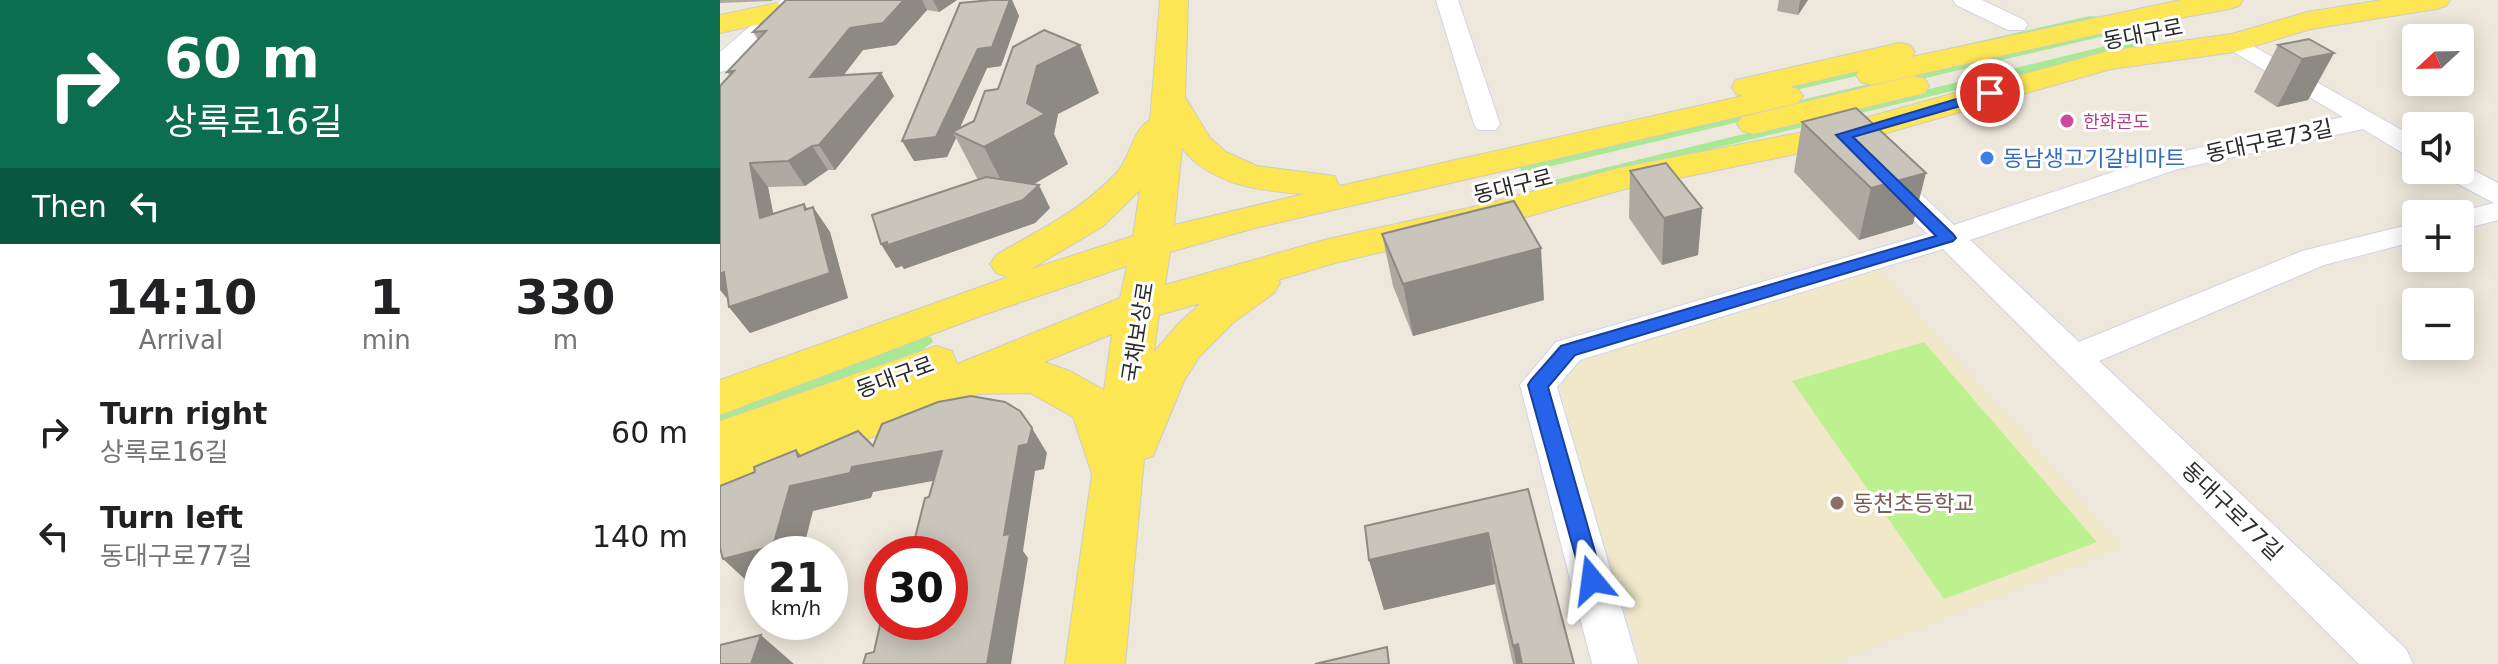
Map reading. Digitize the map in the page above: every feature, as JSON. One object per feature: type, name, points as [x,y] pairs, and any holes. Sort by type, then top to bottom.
[{"type":"main road","name":"국채보상로","points":[[1095,664],[1171,101],[1174,0]]},
{"type":"main road","name":"동대구로","points":[[720,441],[967,346],[1147,265],[1320,193],[2016,25],[2136,0]]},
{"type":"main road","name":"동대구로","points":[[1320,193],[2130,18],[2229,0]]},
{"type":"main road","name":"동대구로","points":[[1317,246],[1759,122],[2078,47],[2326,0]]},
{"type":"main road","name":"동대구로","points":[[1317,246],[1487,216],[1619,179],[1843,135],[2108,60],[2235,43],[2307,21],[2436,0]]},
{"type":"main road","points":[[720,24],[785,6]]},
{"type":"main road","points":[[1171,101],[1182,127],[1202,153],[1231,172],[1280,181],[1320,193]]},
{"type":"main road","points":[[720,370],[1010,264],[1088,219],[1135,175],[1171,101]]},
{"type":"main road","points":[[1317,246],[1276,237],[1273,227],[1280,218],[1320,193]]},
{"type":"main road","points":[[1010,264],[1147,265],[1317,246]]},
{"type":"main road","points":[[1118,481],[1165,372],[1198,329],[1222,306],[1317,246]]},
{"type":"main road","points":[[720,479],[967,346],[1015,373],[1048,379],[1094,407],[1118,481]]},
{"type":"main road","name":"동대구로","points":[[720,398],[967,346]]},
{"type":"street","points":[[1447,0],[1487,124]]},
{"type":"street","points":[[1964,0],[2016,25]]},
{"type":"street","points":[[720,65],[785,6]]},
{"type":"street","name":"동대구로73길","points":[[2235,43],[2402,141]]},
{"type":"street","name":"동대구로73길","points":[[1947,238],[2171,162],[2367,120]]},
{"type":"street","name":"동대구로77길","points":[[1843,135],[2390,664]]},
{"type":"street","points":[[2474,182],[2498,195]]},
{"type":"street","points":[[2474,217],[2498,211]]},
{"type":"street","points":[[2073,358],[2313,258],[2402,236]]},
{"type":"street","points":[[1615,664],[1538,385],[1568,351],[1947,238]]},
{"type":"shaded area","name":"동천초등학교","points":[[1874,264],[2122,547],[1830,664],[1643,664],[1576,460],[1561,387],[1580,359]]},
{"type":"green space","points":[[2090,16],[2101,17],[2097,21],[1521,153],[1518,147]]},
{"type":"green space","points":[[2105,28],[2116,30],[2113,34],[1526,172],[1519,170],[1523,166]]},
{"type":"green space","points":[[2131,40],[2143,41],[2139,46],[1545,189],[1538,187],[1542,183]]},
{"type":"green space","points":[[926,336],[931,337],[933,342],[922,350],[720,425],[720,412]]},
{"type":"green space","points":[[1924,342],[2097,542],[1944,599],[1792,381]]},
{"type":"building","points":[[786,0],[904,0],[883,23],[850,28],[810,77],[881,73],[819,145],[788,161],[750,163],[760,218],[804,204],[805,210],[813,207],[830,273],[729,307],[724,272],[720,274],[720,86],[734,71],[727,72],[766,31],[753,32]]},
{"type":"building","points":[[1010,0],[992,47],[978,49],[936,137],[902,141],[960,3]]},
{"type":"building","points":[[1044,30],[1080,45],[1037,66],[1027,103],[1045,114],[984,147],[952,132],[974,121],[985,91],[998,89],[1013,47]]},
{"type":"building","points":[[2309,39],[2334,53],[2302,59],[2278,45]]},
{"type":"building","points":[[1856,108],[1926,173],[1871,188],[1802,122]]},
{"type":"building","points":[[1666,163],[1702,208],[1664,218],[1630,171]]},
{"type":"building","points":[[986,177],[1039,185],[1023,200],[888,245],[887,242],[881,244],[872,215]]},
{"type":"building","points":[[1514,201],[1541,248],[1403,284],[1382,234]]},
{"type":"building","points":[[971,396],[1005,402],[1020,411],[1032,428],[1028,444],[1019,446],[1004,535],[1010,534],[987,664],[863,664],[866,654],[874,652],[877,640],[968,640],[968,536],[916,536],[942,451],[852,467],[850,473],[790,486],[776,536],[744,536],[744,554],[723,559],[720,548],[720,486],[755,472],[754,467],[796,450],[798,457],[858,431],[873,446],[882,424],[938,402]]},
{"type":"building","points":[[1528,489],[1574,664],[1522,664],[1518,644],[1513,646],[1488,533],[1369,560],[1365,526]]},
{"type":"building","points":[[744,639],[759,640],[751,664],[720,664],[720,645]]},
{"type":"building","points":[[1387,647],[1389,664],[1315,664]]},
{"type":"place","name":"한화콘도","points":[[2067,121]]},
{"type":"place","name":"동남생고기갈비마트","points":[[1987,158]]},
{"type":"place","name":"동천초등학교","points":[[1837,503]]},
{"type":"route","points":[[1592,580],[1538,385],[1568,351],[1947,238],[1843,135],[1990,93]]}]
